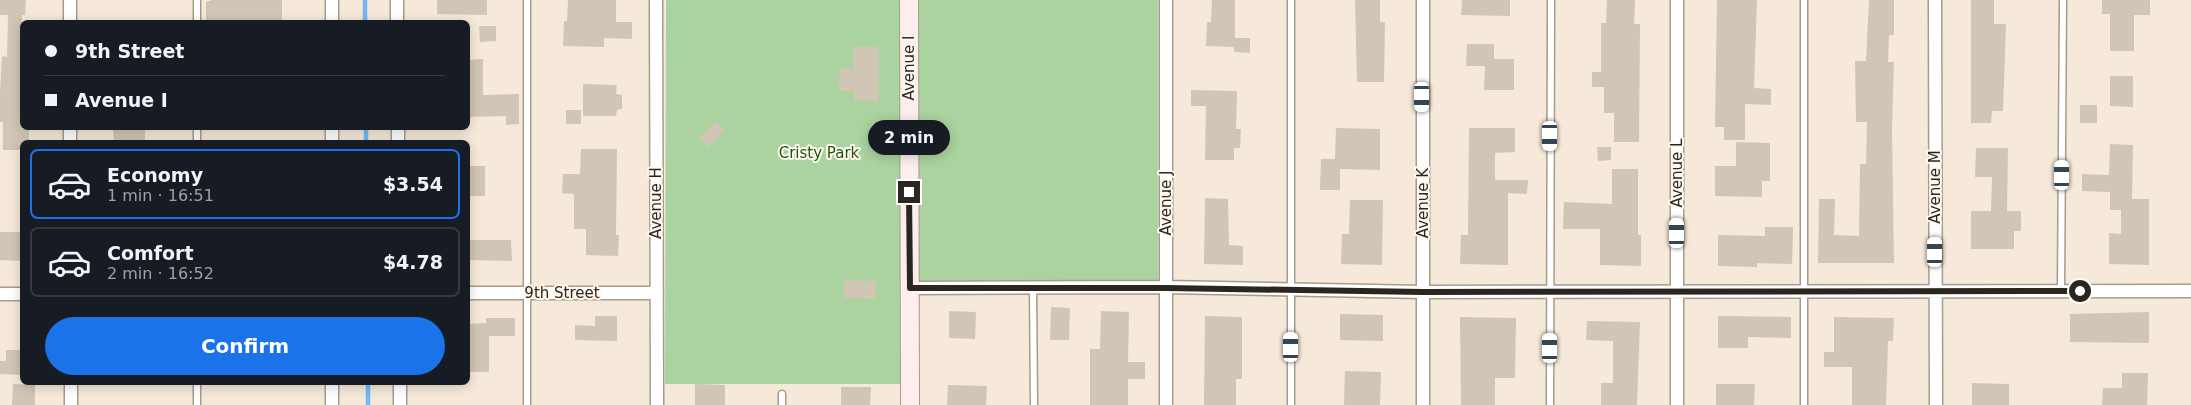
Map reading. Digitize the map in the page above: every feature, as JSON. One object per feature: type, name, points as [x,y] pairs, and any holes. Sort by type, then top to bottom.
[{"type":"street","points":[[70,0],[70,20]]},
{"type":"street","points":[[332,0],[332,20]]},
{"type":"street","points":[[397,0],[397,20]]},
{"type":"street","name":"Avenue H","points":[[656,0],[656,405]]},
{"type":"street","name":"Avenue I","points":[[909,0],[910,405]]},
{"type":"street","name":"Avenue J","points":[[1166,0],[1166,405]]},
{"type":"street","name":"Avenue K","points":[[1422,0],[1423,405]]},
{"type":"street","name":"Avenue L","points":[[1677,0],[1677,405]]},
{"type":"street","name":"Avenue M","points":[[1935,0],[1936,405]]},
{"type":"street","points":[[910,288],[1166,288],[1423,292],[2191,291]]},
{"type":"street","name":"9th Street","points":[[470,293],[656,293]]},
{"type":"street","points":[[0,294],[20,294]]},
{"type":"street","points":[[71,385],[71,405]]},
{"type":"street","points":[[332,385],[332,405]]},
{"type":"street","points":[[400,385],[400,405]]},
{"type":"lane","points":[[197,0],[197,20]]},
{"type":"lane","points":[[527,0],[528,405]]},
{"type":"lane","points":[[1290,0],[1291,405]]},
{"type":"lane","points":[[1550,405],[1551,0]]},
{"type":"lane","points":[[1804,0],[1804,405]]},
{"type":"lane","points":[[2061,291],[2063,0]]},
{"type":"lane","points":[[1034,287],[1034,405]]},
{"type":"lane","points":[[197,385],[197,405]]},
{"type":"lane","points":[[782,394],[782,405]]},
{"type":"green space","name":"Cristy Park","points":[[666,0],[1158,0],[1158,280],[903,281],[903,384],[665,384]]},
{"type":"building","points":[[0,0],[26,0],[25,15],[22,15],[22,20],[20,20],[20,130],[29,130],[29,140],[20,140],[20,150],[3,150],[3,122],[0,122],[0,93],[2,56],[7,57],[8,15],[0,15]]},
{"type":"building","points":[[212,0],[282,0],[282,20],[206,20],[206,2]]},
{"type":"building","points":[[437,0],[487,0],[487,15],[437,14]]},
{"type":"building","points":[[568,0],[616,0],[616,22],[632,22],[632,39],[604,38],[604,47],[563,46],[564,21],[567,21]]},
{"type":"building","points":[[1212,0],[1235,0],[1235,38],[1250,38],[1250,53],[1234,52],[1234,47],[1206,46],[1207,22],[1211,22]]},
{"type":"building","points":[[1355,0],[1380,0],[1380,22],[1385,22],[1384,82],[1357,82]]},
{"type":"building","points":[[1462,0],[1510,0],[1510,16],[1461,15]]},
{"type":"building","points":[[1607,0],[1635,0],[1634,24],[1640,24],[1639,142],[1614,142],[1614,113],[1604,113],[1604,87],[1592,87],[1592,72],[1601,72],[1601,23],[1606,23]]},
{"type":"building","points":[[1717,0],[1757,0],[1754,88],[1771,89],[1771,105],[1745,104],[1745,140],[1724,140],[1724,127],[1715,127]]},
{"type":"building","points":[[1869,0],[1894,0],[1894,35],[1889,35],[1888,62],[1894,62],[1892,129],[1894,263],[1818,263],[1819,199],[1835,199],[1834,235],[1859,236],[1860,164],[1866,164],[1867,122],[1856,122],[1855,61],[1866,61]]},
{"type":"building","points":[[1971,0],[1994,0],[1994,24],[2006,24],[2003,111],[1992,111],[1991,123],[1971,123]]},
{"type":"building","points":[[2102,0],[2150,0],[2150,15],[2134,15],[2134,51],[2110,51],[2110,14],[2102,14]]},
{"type":"building","points":[[479,26],[496,26],[496,41],[480,42]]},
{"type":"building","points":[[1467,44],[1494,44],[1494,59],[1514,59],[1514,90],[1484,90],[1485,66],[1466,66]]},
{"type":"building","points":[[853,47],[879,47],[878,101],[854,100],[854,91],[839,91],[840,68],[853,69]]},
{"type":"building","points":[[483,59],[483,95],[519,94],[519,124],[506,125],[506,116],[470,117],[470,60]]},
{"type":"building","points":[[2110,76],[2133,76],[2133,107],[2110,106]]},
{"type":"building","points":[[583,84],[617,85],[616,94],[622,95],[622,109],[617,110],[616,116],[583,116]]},
{"type":"building","points":[[1191,90],[1237,91],[1236,129],[1241,129],[1240,148],[1234,148],[1234,160],[1205,160],[1206,106],[1191,106]]},
{"type":"building","points":[[2080,105],[2097,105],[2097,123],[2080,123]]},
{"type":"building","points":[[566,110],[581,110],[581,124],[566,124]]},
{"type":"building","points":[[716,121],[725,130],[708,147],[699,138]]},
{"type":"building","points":[[1336,128],[1380,129],[1380,170],[1340,169],[1340,190],[1320,190],[1321,159],[1335,159]]},
{"type":"building","points":[[1469,128],[1515,128],[1515,152],[1495,153],[1495,180],[1528,180],[1527,194],[1508,193],[1508,265],[1460,264],[1461,235],[1468,235]]},
{"type":"building","points":[[113,130],[145,130],[145,140],[114,140]]},
{"type":"building","points":[[1736,142],[1770,143],[1770,181],[1762,181],[1762,197],[1715,196],[1715,166],[1736,166]]},
{"type":"building","points":[[2110,144],[2133,145],[2132,199],[2149,199],[2149,265],[2109,264],[2109,233],[2121,234],[2121,210],[2110,210],[2110,192],[2082,191],[2082,174],[2109,175]]},
{"type":"building","points":[[1597,147],[1611,147],[1611,160],[1598,161]]},
{"type":"building","points":[[1976,148],[2008,148],[2007,211],[2021,211],[2021,231],[2014,231],[2014,249],[1971,249],[1971,211],[1991,211],[1992,177],[1975,177]]},
{"type":"building","points":[[581,149],[617,149],[616,235],[619,235],[618,256],[586,255],[586,229],[574,229],[574,194],[562,193],[563,174],[580,174]]},
{"type":"building","points":[[470,166],[485,166],[485,196],[470,196]]},
{"type":"building","points":[[1612,169],[1638,169],[1638,235],[1641,235],[1641,266],[1600,265],[1600,229],[1563,229],[1564,202],[1612,204]]},
{"type":"building","points":[[1205,198],[1228,199],[1229,245],[1243,246],[1243,265],[1204,264]]},
{"type":"building","points":[[1350,200],[1383,200],[1382,265],[1341,264],[1342,234],[1349,234]]},
{"type":"building","points":[[1765,227],[1793,227],[1792,264],[1757,263],[1757,267],[1718,266],[1718,235],[1765,236]]},
{"type":"building","points":[[0,232],[20,232],[20,261],[0,260]]},
{"type":"building","points":[[470,240],[511,240],[512,261],[470,260]]},
{"type":"building","points":[[844,280],[876,281],[875,299],[843,298]]},
{"type":"building","points":[[1051,307],[1070,308],[1069,340],[1050,340]]},
{"type":"building","points":[[949,311],[976,312],[975,339],[949,338]]},
{"type":"building","points":[[1101,311],[1129,312],[1128,362],[1145,362],[1145,379],[1128,379],[1128,405],[1090,405],[1090,349],[1100,349]]},
{"type":"building","points":[[2149,312],[2149,343],[2070,342],[2070,314]]},
{"type":"building","points":[[1340,314],[1383,315],[1383,341],[1340,340]]},
{"type":"building","points":[[595,316],[617,316],[617,341],[575,340],[575,325],[595,326]]},
{"type":"building","points":[[1205,316],[1242,317],[1242,379],[1236,379],[1236,405],[1204,405]]},
{"type":"building","points":[[1718,316],[1791,317],[1791,338],[1748,337],[1748,348],[1718,348]]},
{"type":"building","points":[[1460,317],[1516,318],[1515,378],[1495,378],[1495,405],[1461,405]]},
{"type":"building","points":[[1834,317],[1894,318],[1893,341],[1888,341],[1886,405],[1852,405],[1852,367],[1824,367],[1824,352],[1834,352]]},
{"type":"building","points":[[486,318],[515,318],[515,336],[489,336],[489,372],[470,372],[470,324],[486,323]]},
{"type":"building","points":[[1587,321],[1640,322],[1637,405],[1601,405],[1601,383],[1613,383],[1613,341],[1586,340]]},
{"type":"building","points":[[6,350],[20,350],[20,375],[0,374],[0,361],[6,361]]},
{"type":"building","points":[[1345,371],[1381,372],[1380,405],[1344,405]]},
{"type":"building","points":[[2122,373],[2148,373],[2147,405],[2102,405],[2103,388],[2122,388]]},
{"type":"building","points":[[1972,383],[2009,384],[2009,405],[1972,405]]},
{"type":"building","points":[[13,384],[35,385],[35,405],[12,405]]},
{"type":"building","points":[[695,384],[725,385],[725,405],[695,405]]},
{"type":"building","points":[[1716,384],[1755,384],[1754,405],[1716,405]]},
{"type":"building","points":[[948,385],[987,386],[986,405],[947,405]]},
{"type":"building","points":[[841,387],[871,387],[870,405],[841,405]]},
{"type":"waterway","points":[[365,0],[365,20]]},
{"type":"waterway","points":[[366,130],[366,140]]},
{"type":"waterway","points":[[368,385],[368,405]]},
{"type":"route","points":[[909,192],[910,288],[1166,288],[1423,292],[2080,291]]}]
